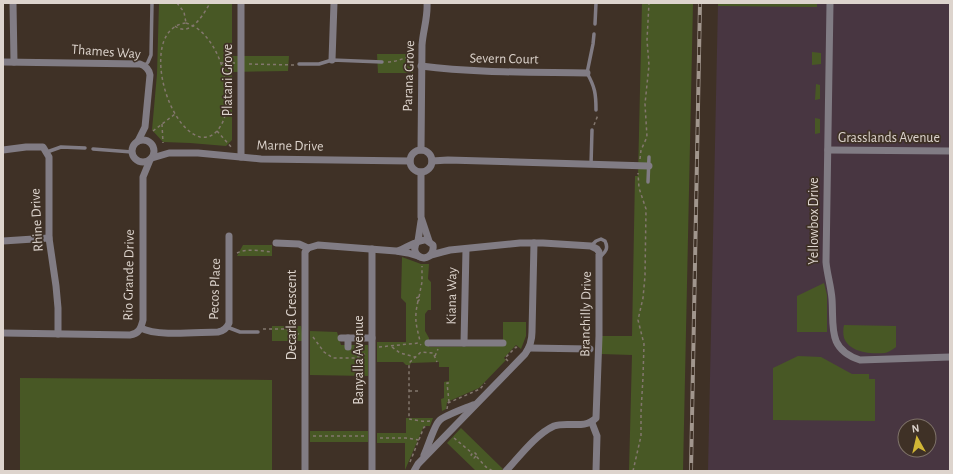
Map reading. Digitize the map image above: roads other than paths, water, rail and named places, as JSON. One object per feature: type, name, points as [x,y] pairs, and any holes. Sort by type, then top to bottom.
[{"type":"street","points":[[13,3],[14,62]]},
{"type":"street","name":"Platani Grove","points":[[241,3],[241,157]]},
{"type":"street","points":[[332,60],[334,3]]},
{"type":"street","name":"Parana Grove","points":[[421,150],[421,66],[422,45],[427,19],[427,3]]},
{"type":"street","name":"Yellowbox Drive","points":[[830,3],[826,262],[832,298],[833,329],[835,338],[838,346],[850,356],[860,360],[950,357]]},
{"type":"street","name":"Thames Way","points":[[3,62],[140,64],[145,66],[150,75],[145,127],[138,141]]},
{"type":"street","name":"Severn Court","points":[[421,66],[485,72],[587,73]]},
{"type":"street","name":"Thames Way","points":[[145,127],[151,144]]},
{"type":"street","points":[[144,140],[151,144],[154,152],[151,159],[143,162],[136,159],[132,152],[138,141],[144,140]]},
{"type":"street","name":"Marne Drive","points":[[151,144],[169,153]]},
{"type":"street","points":[[3,150],[36,146],[43,147],[47,152]]},
{"type":"street","points":[[421,150],[427,152],[432,158],[430,168],[421,172],[415,170],[410,161],[412,155],[421,150]]},
{"type":"street","name":"Grasslands Avenue","points":[[828,150],[950,151]]},
{"type":"street","name":"Rhine Drive","points":[[47,152],[49,238],[56,286],[58,334]]},
{"type":"street","name":"Marne Drive","points":[[151,159],[169,153],[198,153],[261,159],[410,161]]},
{"type":"street","name":"Rio Grande Drive","points":[[3,333],[133,335],[138,333],[142,328],[143,177],[136,159]]},
{"type":"street","name":"Rio Grande Drive","points":[[143,177],[151,159]]},
{"type":"street","points":[[432,161],[448,160],[648,166]]},
{"type":"street","points":[[418,256],[414,248],[418,242],[421,217],[421,172]]},
{"type":"street","points":[[421,217],[433,250],[431,255]]},
{"type":"street","name":"Pecos Place","points":[[142,328],[157,333],[218,332],[227,327],[229,323],[229,236]]},
{"type":"street","points":[[3,241],[49,238]]},
{"type":"street","points":[[396,251],[407,248],[424,240],[450,250]]},
{"type":"street","points":[[276,243],[299,244],[308,248],[318,245],[396,251],[424,258],[450,250],[534,243],[591,246]]},
{"type":"street","points":[[414,471],[422,460],[525,354],[526,348],[532,340],[534,243]]},
{"type":"street","name":"Branchilly Drive","points":[[591,246],[597,249],[600,257],[597,412],[596,418],[592,423]]},
{"type":"street","name":"Decarla Crescent","points":[[305,471],[305,258],[308,248]]},
{"type":"street","name":"Banyalla Avenue","points":[[372,249],[372,471]]},
{"type":"street","name":"Kiana Way","points":[[464,343],[466,249]]},
{"type":"street","points":[[348,346],[345,338],[372,338]]},
{"type":"street","points":[[428,343],[503,343]]},
{"type":"street","points":[[526,348],[590,349]]},
{"type":"street","points":[[422,460],[436,424],[448,413],[477,404]]},
{"type":"street","points":[[448,413],[457,417],[458,423]]},
{"type":"street","points":[[506,471],[546,431],[556,426],[565,424],[592,423],[597,436],[596,471]]},
{"type":"lane","points":[[145,66],[151,55],[152,3]]},
{"type":"lane","points":[[595,24],[596,3]]},
{"type":"lane","points":[[594,34],[587,73],[595,88],[596,110]]},
{"type":"lane","points":[[299,64],[319,64],[332,60],[382,62]]},
{"type":"lane","points":[[591,164],[592,130]]},
{"type":"lane","points":[[47,152],[61,147],[85,148]]},
{"type":"lane","points":[[93,149],[132,152]]},
{"type":"lane","points":[[648,182],[649,157]]},
{"type":"lane","points":[[591,246],[596,241],[601,239],[605,241],[607,246],[606,251],[600,257]]},
{"type":"lane","points":[[227,327],[240,332],[258,332]]},
{"type":"railway","points":[[691,471],[700,3]]}]
